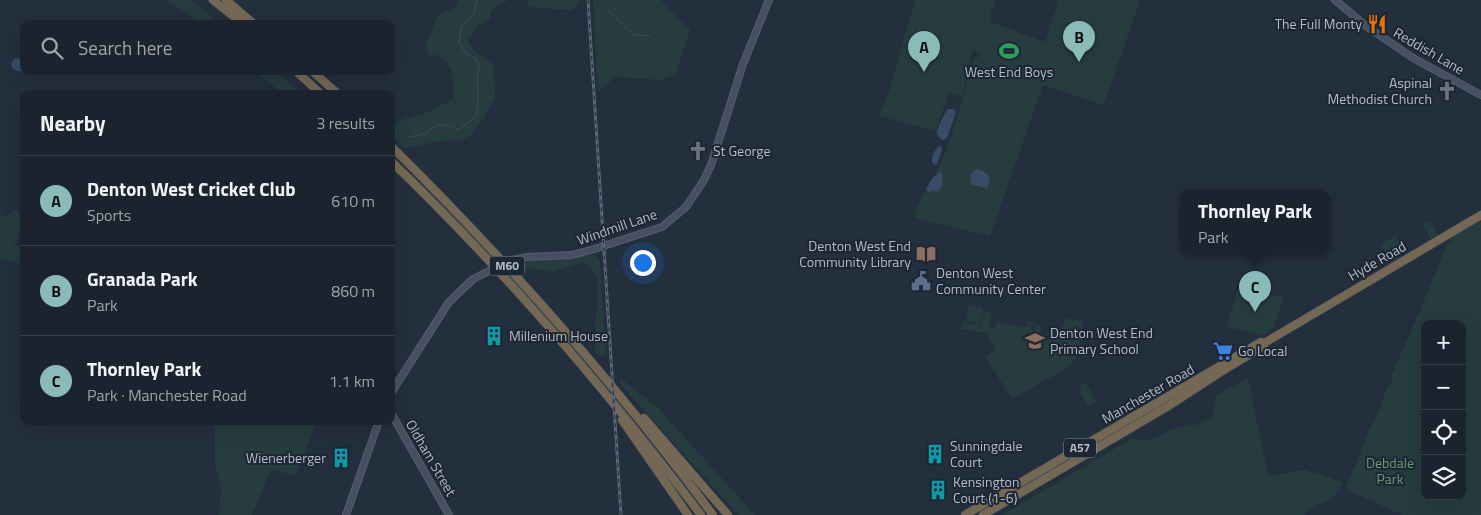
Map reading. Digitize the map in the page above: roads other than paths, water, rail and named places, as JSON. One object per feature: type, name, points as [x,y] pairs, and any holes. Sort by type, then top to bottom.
[{"type":"highway","points":[[213,0],[237,20]]},
{"type":"highway","points":[[226,0],[249,20]]},
{"type":"highway","points":[[300,75],[317,90]]},
{"type":"highway","points":[[317,75],[333,90]]},
{"type":"highway","name":"M60","points":[[395,150],[496,254],[616,392],[713,515]]},
{"type":"highway","name":"M60","points":[[395,165],[419,187],[582,364],[656,455],[701,515]]},
{"type":"highway","name":"Hyde Road","points":[[1286,330],[1481,214]]},
{"type":"highway","name":"Manchester Road","points":[[983,515],[1170,405],[1286,330]]},
{"type":"highway","name":"Manchester Road","points":[[965,515],[1260,342],[1266,342]]},
{"type":"highway","name":"M60","points":[[582,364],[688,515]]},
{"type":"highway","name":"M60","points":[[616,392],[642,416],[728,515]]},
{"type":"highway","name":"A57","points":[[1001,495],[1008,496],[1034,481],[1055,474]]},
{"type":"street","name":"Windmill Lane","points":[[395,387],[449,302],[472,279],[512,260],[527,257],[572,255],[662,227],[686,207],[704,180],[711,165],[743,64],[769,0]]},
{"type":"street","name":"Reddish Lane","points":[[1334,0],[1366,26],[1413,58],[1481,95]]},
{"type":"street","name":"Oldham Street","points":[[395,420],[450,515]]},
{"type":"street","points":[[346,515],[378,425]]},
{"type":"water","points":[[15,58],[20,59],[20,71],[12,68],[11,64]]},
{"type":"water","points":[[948,109],[953,109],[956,112],[947,138],[943,140],[938,136],[937,131]]},
{"type":"water","points":[[939,146],[942,147],[942,150],[937,164],[934,165],[932,158]]},
{"type":"water","points":[[976,169],[988,175],[990,181],[987,188],[973,185],[970,182],[971,174]]},
{"type":"water","points":[[938,172],[942,173],[941,187],[938,191],[932,190],[930,193],[926,189]]},
{"type":"waterway","points":[[409,137],[424,134],[437,125],[447,125],[459,130],[476,116],[479,65],[476,60],[465,52],[459,41],[461,27],[473,16],[477,0]]},
{"type":"waterway","points":[[605,7],[634,35],[650,36]]},
{"type":"railway","points":[[588,0],[621,515]]},
{"type":"place","name":"The Full Monty","points":[[1377,24]]},
{"type":"place","name":"West End Boys","points":[[1009,51]]},
{"type":"place","name":"Granada Park","points":[[1079,62]]},
{"type":"place","name":"Denton West Cricket Club","points":[[924,72]]},
{"type":"place","name":"Aspinal Methodist Church","points":[[1447,91]]},
{"type":"place","name":"St George","points":[[698,151]]},
{"type":"place","name":"Denton West End Community Library","points":[[926,254]]},
{"type":"place","name":"Denton West Community Center","points":[[921,281]]},
{"type":"place","name":"Thornley Park","points":[[1255,312]]},
{"type":"place","name":"Millenium House","points":[[494,336]]},
{"type":"place","name":"Denton West End Primary School","points":[[1035,341]]},
{"type":"place","name":"Go Local","points":[[1223,351]]},
{"type":"place","name":"Sunningdale Court","points":[[935,454]]},
{"type":"place","name":"Wienerberger","points":[[341,458]]},
{"type":"place","name":"Kensington Court (1-6)","points":[[938,490]]},
{"type":"park label","name":"Debdale Park","points":[[1390,472]]}]
